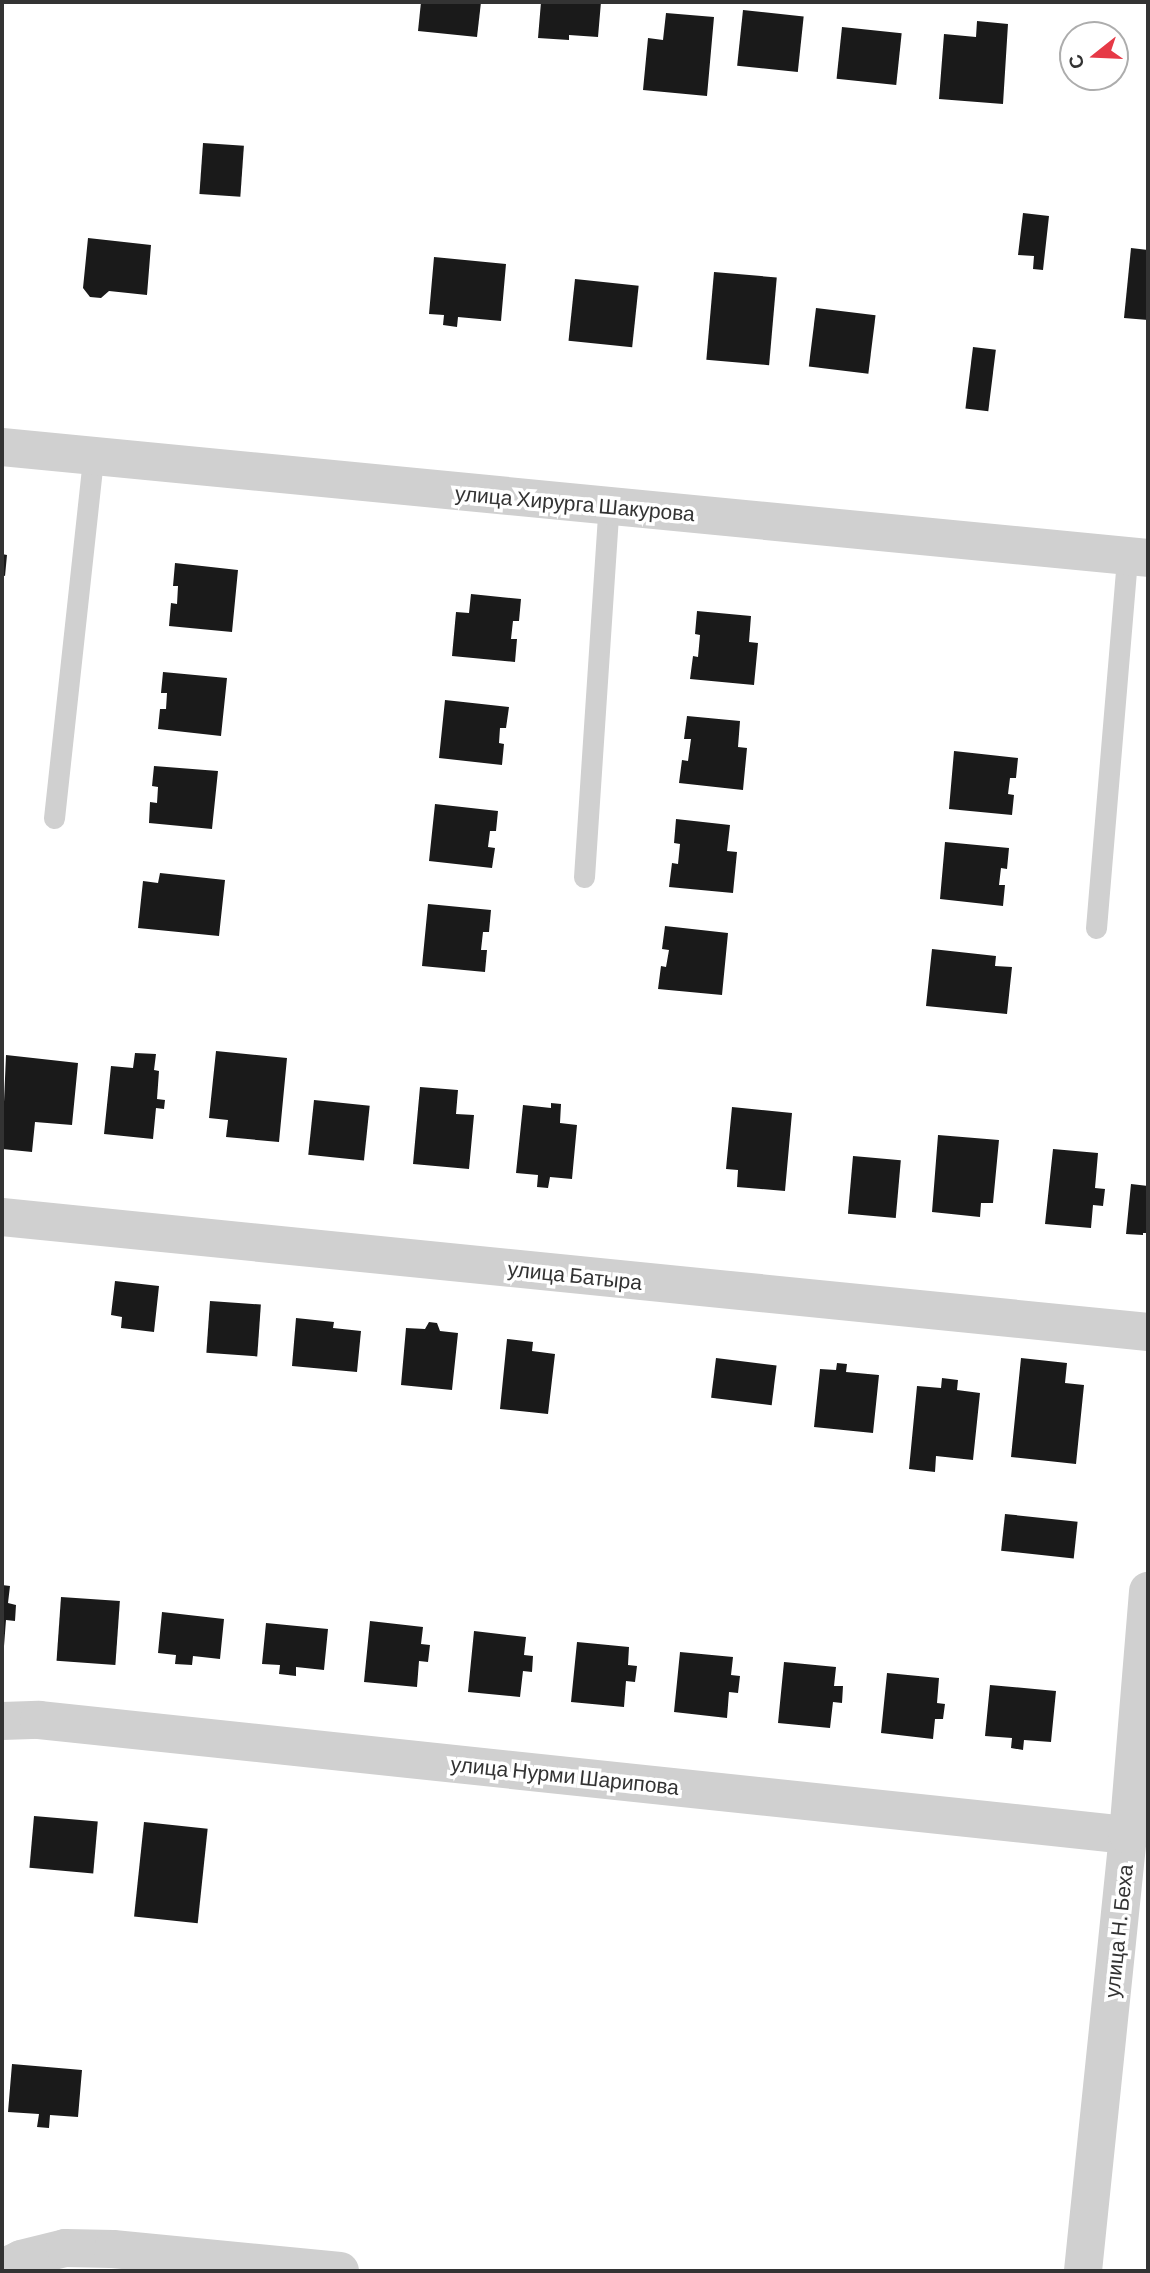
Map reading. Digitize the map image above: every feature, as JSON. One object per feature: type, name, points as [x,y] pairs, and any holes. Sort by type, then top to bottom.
[{"type":"street","name":"улица Хирурга Шакурова","points":[[2,447],[1138,558]]},
{"type":"street","name":"улица Батыра","points":[[2,1217],[1148,1332]]},
{"type":"street","name":"улица Н. Беха","points":[[1083,2271],[1128,1835],[1148,1591]]},
{"type":"street","name":"улица Нурми Шарипова","points":[[2,1721],[39,1720],[1128,1835]]},
{"type":"street","points":[[2,2268],[21,2259],[65,2248],[113,2249],[340,2271]]},
{"type":"lane","points":[[54,818],[93,458]]},
{"type":"lane","points":[[584,877],[609,505]]},
{"type":"lane","points":[[1096,928],[1138,558]]},
{"type":"building","points":[[421,2],[481,2],[477,37],[418,31]]},
{"type":"building","points":[[541,2],[601,2],[598,37],[569,35],[569,40],[538,38]]},
{"type":"building","points":[[743,10],[804,16],[798,72],[737,66]]},
{"type":"building","points":[[666,13],[714,17],[707,96],[643,90],[648,38],[663,40]]},
{"type":"building","points":[[977,21],[1008,24],[1003,104],[939,99],[944,34],[976,37]]},
{"type":"building","points":[[842,27],[902,33],[896,85],[837,79]]},
{"type":"building","points":[[203,143],[244,146],[240,197],[199,194]]},
{"type":"building","points":[[1023,213],[1049,216],[1043,270],[1033,269],[1034,256],[1018,255]]},
{"type":"building","points":[[88,238],[151,245],[147,295],[109,291],[101,298],[90,297],[83,288]]},
{"type":"building","points":[[1131,248],[1148,250],[1148,320],[1124,318]]},
{"type":"building","points":[[434,257],[506,264],[501,321],[458,317],[457,327],[443,325],[444,315],[429,314]]},
{"type":"building","points":[[714,272],[777,277],[769,365],[706,360]]},
{"type":"building","points":[[575,279],[639,286],[632,347],[569,341]]},
{"type":"building","points":[[816,308],[876,315],[868,374],[809,367]]},
{"type":"building","points":[[973,347],[996,350],[988,411],[965,409]]},
{"type":"building","points":[[2,554],[7,555],[5,576],[2,575]]},
{"type":"building","points":[[175,563],[238,570],[232,632],[169,626],[171,603],[177,604],[178,586],[173,586]]},
{"type":"building","points":[[471,594],[521,599],[519,621],[513,621],[511,639],[517,639],[515,662],[452,656],[456,612],[469,613]]},
{"type":"building","points":[[697,611],[751,616],[749,642],[758,643],[754,685],[690,679],[693,656],[698,657],[700,635],[695,634]]},
{"type":"building","points":[[163,672],[227,678],[221,736],[158,729],[160,709],[166,709],[167,693],[161,693]]},
{"type":"building","points":[[445,700],[509,707],[506,728],[500,728],[499,743],[504,744],[502,765],[439,758]]},
{"type":"building","points":[[687,716],[740,721],[738,747],[747,748],[743,790],[679,783],[682,760],[688,761],[691,739],[684,739]]},
{"type":"building","points":[[954,751],[1018,758],[1016,778],[1010,778],[1008,794],[1014,795],[1012,815],[949,809]]},
{"type":"building","points":[[154,766],[218,771],[212,829],[149,823],[150,802],[157,803],[158,787],[152,786]]},
{"type":"building","points":[[435,804],[498,811],[496,831],[490,831],[488,847],[495,848],[492,868],[429,861]]},
{"type":"building","points":[[676,819],[730,825],[727,851],[737,852],[733,893],[669,887],[672,863],[678,864],[680,844],[674,843]]},
{"type":"building","points":[[945,842],[1009,848],[1007,869],[1001,868],[999,885],[1005,885],[1003,906],[940,899]]},
{"type":"building","points":[[160,873],[225,880],[219,936],[138,928],[143,881],[158,883]]},
{"type":"building","points":[[428,904],[491,910],[489,932],[483,932],[481,950],[487,950],[485,972],[422,966]]},
{"type":"building","points":[[665,926],[728,933],[722,995],[658,989],[661,966],[666,967],[669,950],[662,949]]},
{"type":"building","points":[[932,949],[996,956],[995,966],[1012,967],[1007,1014],[926,1006]]},
{"type":"building","points":[[216,1051],[287,1058],[279,1142],[226,1137],[228,1120],[209,1118]]},
{"type":"building","points":[[135,1053],[156,1054],[154,1070],[159,1071],[157,1099],[165,1100],[164,1109],[156,1108],[153,1139],[104,1134],[111,1066],[133,1068]]},
{"type":"building","points":[[6,1055],[78,1063],[72,1125],[35,1122],[32,1152],[2,1149]]},
{"type":"building","points":[[420,1087],[458,1090],[456,1114],[474,1115],[469,1169],[413,1164]]},
{"type":"building","points":[[314,1100],[370,1106],[364,1161],[308,1155]]},
{"type":"building","points":[[551,1103],[561,1104],[560,1123],[577,1125],[572,1179],[550,1177],[548,1188],[537,1187],[538,1175],[516,1173],[523,1105],[551,1108]]},
{"type":"building","points":[[732,1107],[792,1113],[785,1191],[737,1187],[738,1170],[726,1169]]},
{"type":"building","points":[[938,1135],[999,1140],[993,1203],[981,1203],[980,1217],[932,1212]]},
{"type":"building","points":[[1053,1149],[1098,1153],[1095,1188],[1105,1189],[1103,1206],[1093,1205],[1091,1228],[1045,1224]]},
{"type":"building","points":[[853,1156],[901,1160],[896,1218],[848,1214]]},
{"type":"building","points":[[1131,1184],[1148,1186],[1148,1233],[1143,1235],[1126,1234]]},
{"type":"building","points":[[115,1281],[159,1286],[154,1332],[121,1328],[122,1317],[111,1315]]},
{"type":"building","points":[[210,1301],[261,1305],[257,1356],[206,1353]]},
{"type":"building","points":[[296,1318],[334,1322],[333,1328],[361,1331],[357,1372],[292,1366]]},
{"type":"building","points":[[429,1322],[437,1323],[440,1331],[458,1333],[452,1390],[401,1385],[406,1328],[425,1329]]},
{"type":"building","points":[[507,1339],[533,1342],[532,1351],[555,1354],[548,1414],[500,1409]]},
{"type":"building","points":[[716,1358],[777,1365],[772,1405],[711,1398]]},
{"type":"building","points":[[1021,1358],[1067,1363],[1065,1383],[1084,1385],[1076,1464],[1011,1457]]},
{"type":"building","points":[[837,1363],[847,1364],[846,1372],[879,1375],[873,1433],[814,1427],[820,1369],[836,1370]]},
{"type":"building","points":[[942,1378],[958,1380],[957,1390],[980,1393],[973,1460],[936,1456],[935,1472],[909,1469],[917,1386],[941,1388]]},
{"type":"building","points":[[1005,1514],[1078,1522],[1074,1558],[1001,1551]]},
{"type":"building","points":[[2,1585],[10,1586],[8,1603],[16,1605],[15,1621],[6,1620],[4,1646]]},
{"type":"building","points":[[61,1597],[120,1601],[115,1665],[57,1661]]},
{"type":"building","points":[[162,1612],[224,1619],[220,1659],[193,1656],[192,1665],[175,1664],[176,1655],[158,1653]]},
{"type":"building","points":[[370,1621],[423,1627],[421,1644],[430,1645],[428,1662],[419,1661],[417,1687],[364,1682]]},
{"type":"building","points":[[266,1623],[328,1629],[324,1670],[296,1667],[296,1676],[279,1674],[280,1665],[262,1664]]},
{"type":"building","points":[[474,1631],[526,1637],[524,1655],[533,1656],[532,1672],[523,1671],[520,1697],[468,1692]]},
{"type":"building","points":[[577,1642],[629,1647],[628,1665],[637,1666],[635,1682],[626,1681],[624,1707],[571,1702]]},
{"type":"building","points":[[680,1652],[733,1657],[731,1675],[740,1676],[738,1693],[729,1692],[727,1718],[674,1712]]},
{"type":"building","points":[[784,1662],[836,1667],[834,1686],[843,1686],[842,1703],[833,1702],[830,1728],[778,1723]]},
{"type":"building","points":[[887,1673],[939,1678],[937,1703],[945,1704],[943,1719],[935,1719],[933,1739],[881,1733]]},
{"type":"building","points":[[990,1685],[1056,1691],[1051,1742],[1024,1740],[1023,1750],[1011,1748],[1012,1738],[985,1736]]},
{"type":"building","points":[[34,1816],[98,1822],[93,1873],[29,1868]]},
{"type":"building","points":[[144,1822],[208,1829],[198,1923],[134,1916]]},
{"type":"building","points":[[12,2064],[82,2070],[78,2117],[50,2115],[49,2128],[37,2127],[39,2114],[8,2112]]}]
